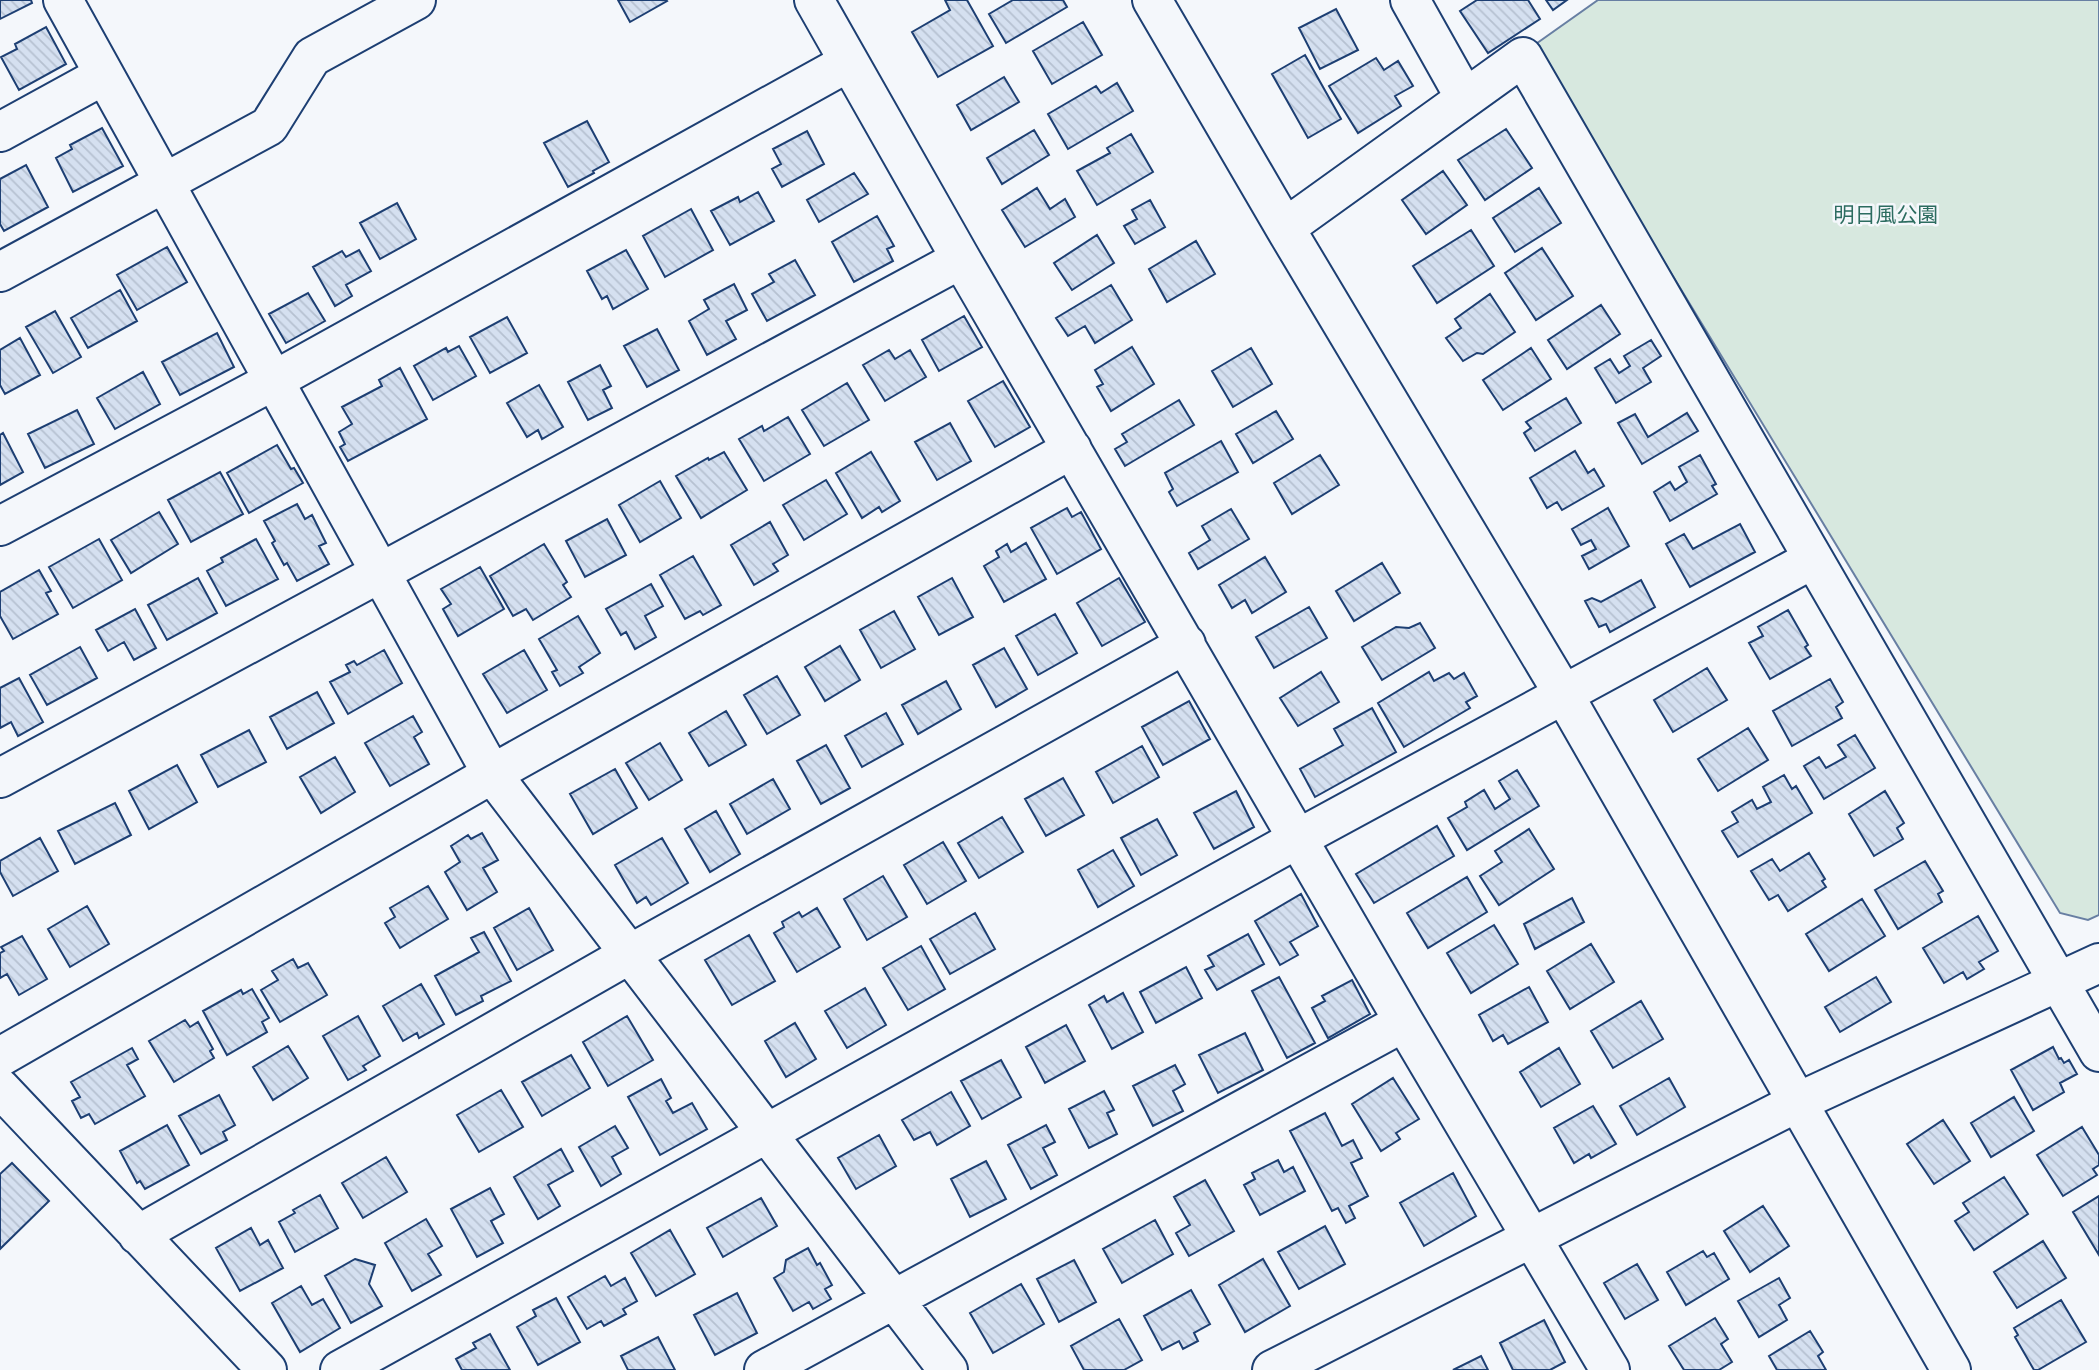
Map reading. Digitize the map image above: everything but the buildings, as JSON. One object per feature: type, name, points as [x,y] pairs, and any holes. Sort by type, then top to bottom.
[{"type":"street","points":[[63,0],[492,774],[948,1370]]},
{"type":"street","points":[[0,272],[270,126],[312,57],[416,0]]},
{"type":"street","points":[[814,0],[961,259],[1610,1370]]},
{"type":"street","points":[[1152,0],[1285,229],[1564,695],[1951,1370]]},
{"type":"street","points":[[1410,0],[1465,98]]},
{"type":"street","points":[[1285,229],[1523,57],[2099,1052]]},
{"type":"street","points":[[0,526],[273,381],[849,62]]},
{"type":"street","points":[[0,132],[104,75]]},
{"type":"street","points":[[0,778],[961,259]]},
{"type":"street","points":[[0,1057],[492,774],[1072,449]]},
{"type":"street","points":[[340,1370],[1298,838],[1813,559]]},
{"type":"street","points":[[138,1235],[630,954],[1185,644]]},
{"type":"street","points":[[1272,1370],[1798,1102],[2099,963]]},
{"type":"street","points":[[764,1370],[1404,1021]]},
{"type":"street","points":[[0,1088],[267,1370]]},
{"type":"green space","name":"明日風公園","points":[[1598,0],[2099,0],[2099,915],[2088,920],[2060,913],[1533,46]]}]
